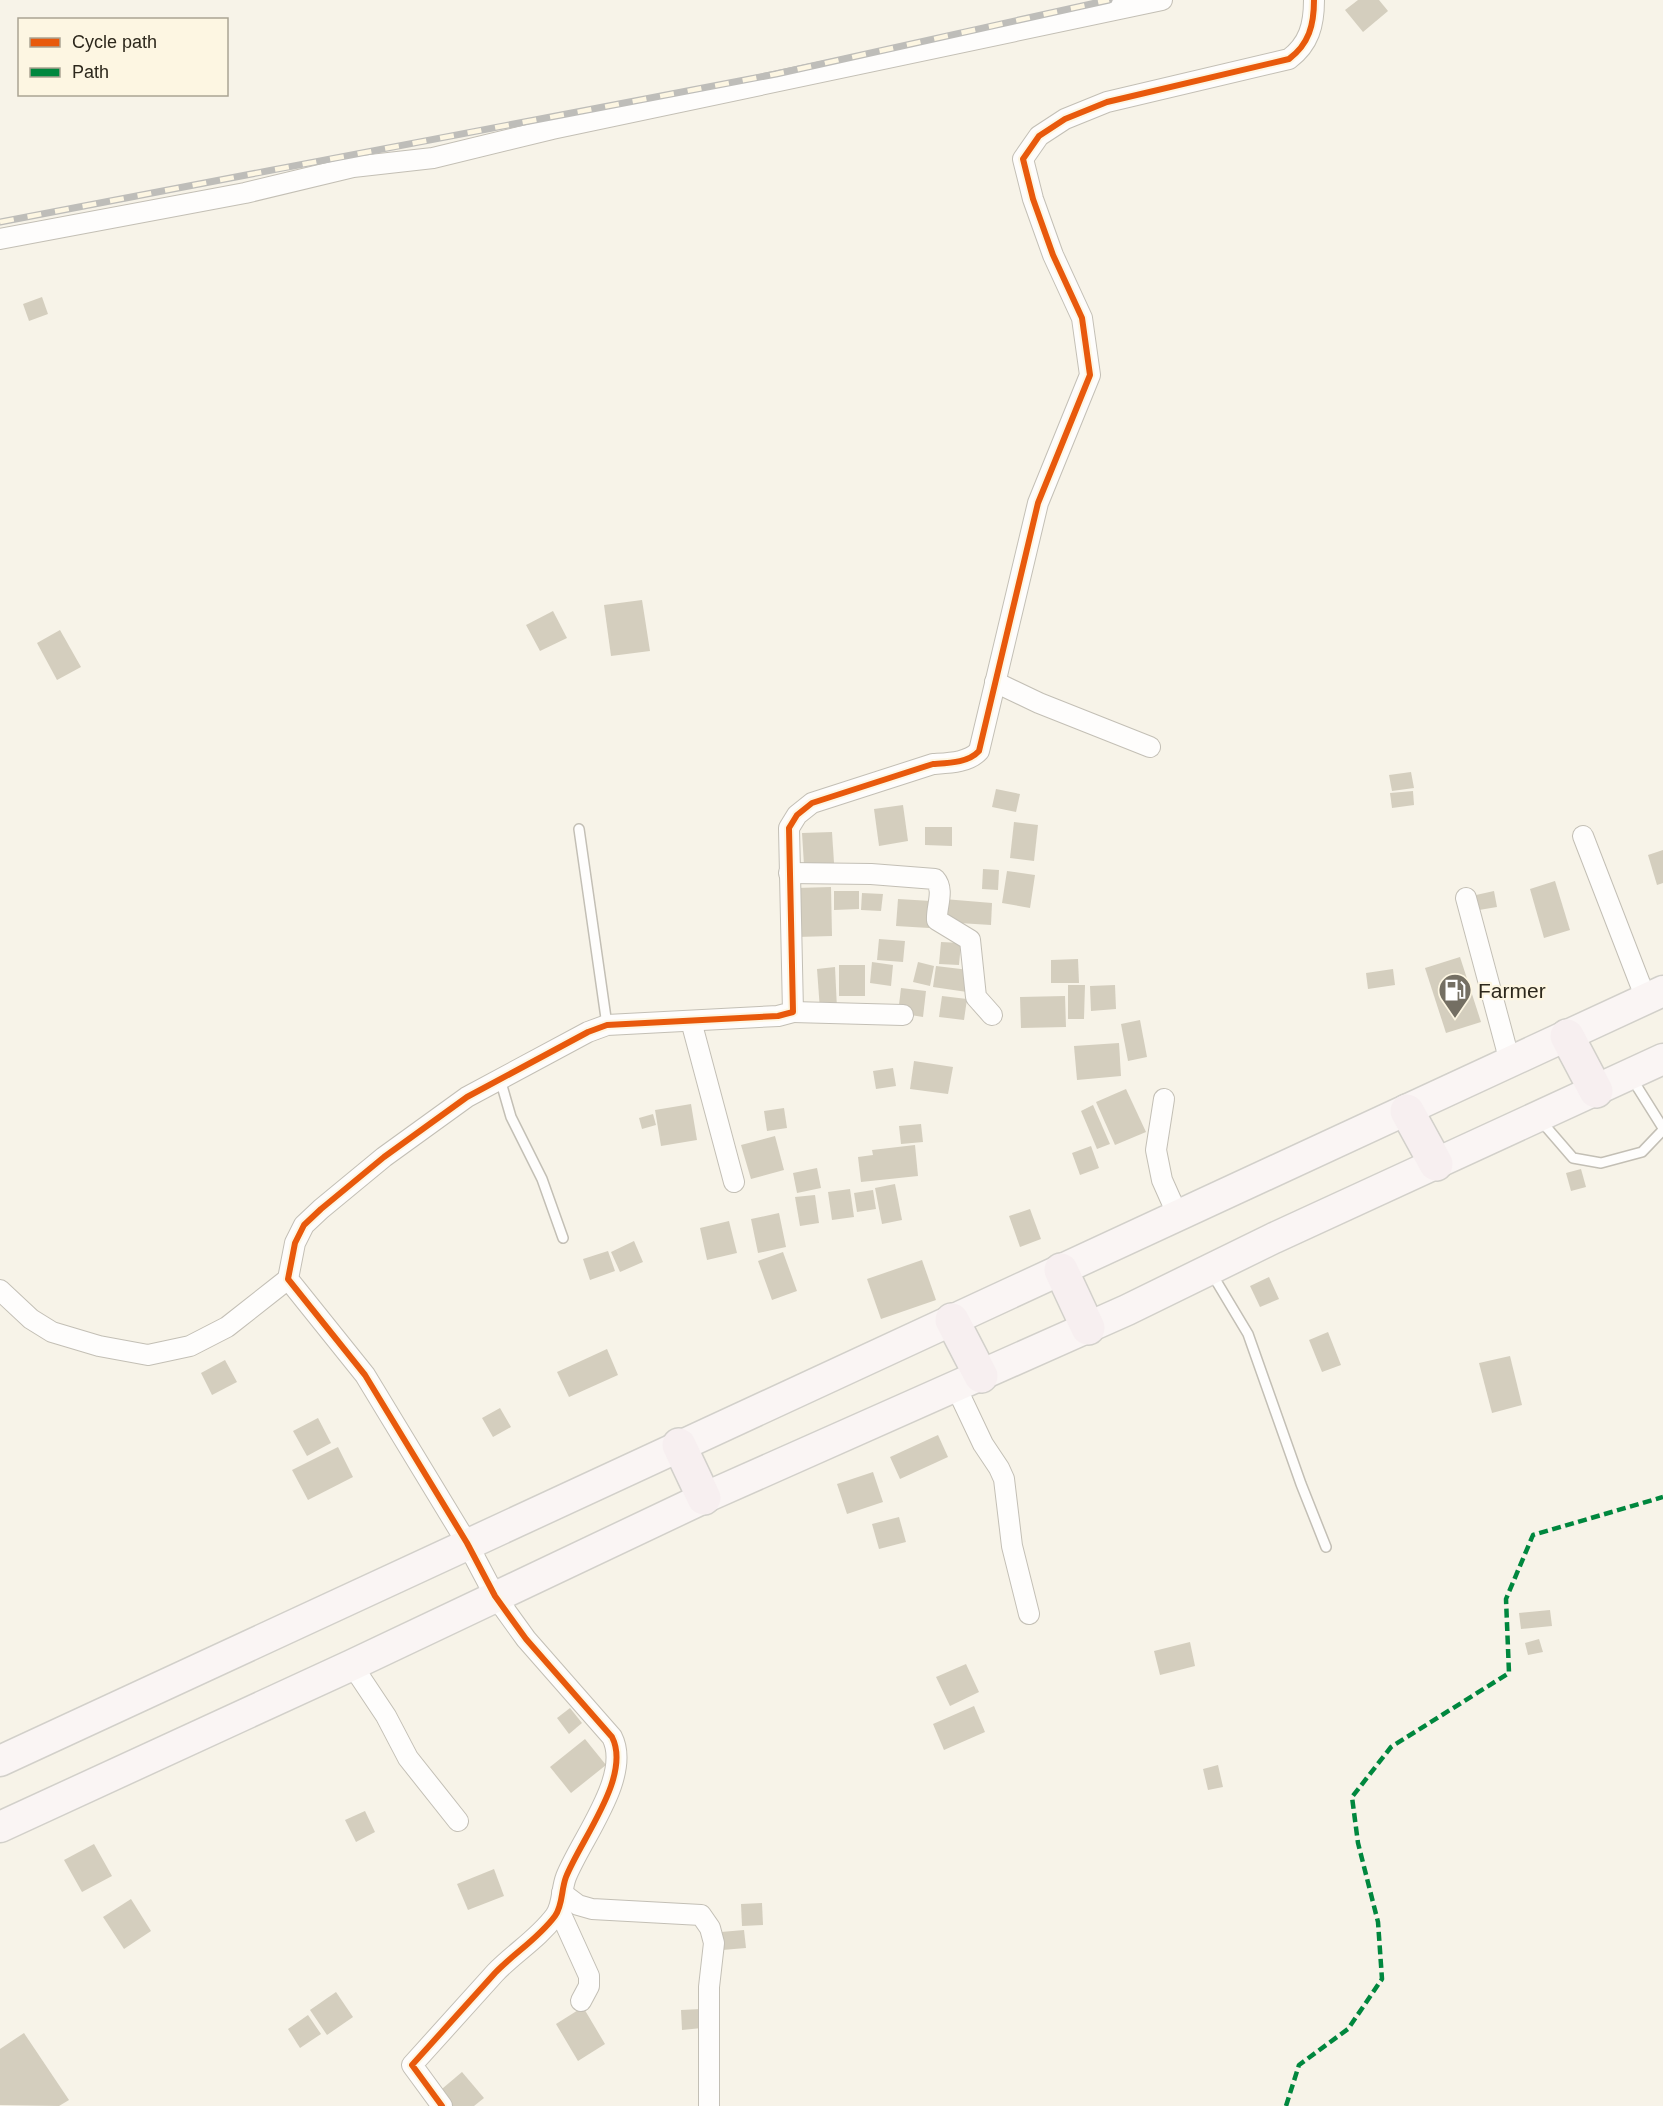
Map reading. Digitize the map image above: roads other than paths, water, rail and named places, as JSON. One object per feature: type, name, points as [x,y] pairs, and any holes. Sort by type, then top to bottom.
[{"type":"highway","points":[[1567,1036],[1596,1090]]},
{"type":"highway","points":[[1407,1111],[1436,1164]]},
{"type":"highway","points":[[1061,1270],[1088,1328]]},
{"type":"highway","points":[[952,1320],[969,1382]]},
{"type":"highway","points":[[679,1445],[704,1498]]},
{"type":"main road","points":[[0,1761],[1655,995]]},
{"type":"main road","points":[[0,1827],[352,1665],[704,1498],[1088,1328],[1663,1059]]},
{"type":"street","points":[[0,239],[245,194],[353,167],[433,158],[552,129],[1162,0]]},
{"type":"street","points":[[793,1012],[789,828],[797,815],[812,803],[933,764],[954,763],[975,755],[979,751],[1038,503],[1090,375],[1082,318],[1053,255],[1033,199],[1023,159],[1039,136],[1065,119],[1107,102],[1289,59],[1303,49],[1314,21],[1314,0]]},
{"type":"street","points":[[995,682],[1039,703],[1150,747]]},
{"type":"street","points":[[1583,836],[1655,995]]},
{"type":"street","points":[[789,873],[871,874],[935,879],[939,883],[940,896],[937,920],[970,940],[976,997],[992,1015]]},
{"type":"street","points":[[1466,898],[1510,1062]]},
{"type":"street","points":[[0,1290],[31,1318],[52,1332],[99,1346],[148,1355],[190,1346],[227,1327],[288,1280],[295,1243],[304,1225],[384,1157],[467,1097],[588,1032],[607,1025],[778,1016],[793,1012],[903,1015]]},
{"type":"street","points":[[691,1021],[734,1182]]},
{"type":"street","points":[[1164,1099],[1156,1150],[1162,1180],[1178,1216]]},
{"type":"street","points":[[288,1280],[365,1375],[467,1544],[495,1596],[526,1638],[612,1737],[617,1746],[616,1775],[566,1878],[561,1901],[536,1939],[507,1960],[412,2065],[442,2106]]},
{"type":"street","points":[[969,1382],[983,1444],[1004,1479],[1012,1546],[1029,1614]]},
{"type":"street","points":[[352,1665],[386,1716],[408,1758],[458,1821]]},
{"type":"street","points":[[561,1901],[590,1976],[589,1986],[581,2001]]},
{"type":"street","points":[[561,1901],[592,1909],[701,1916],[711,1928],[714,1943],[710,1987],[709,2106]]},
{"type":"lane","points":[[579,829],[607,1025]]},
{"type":"lane","points":[[1538,1118],[1573,1158],[1601,1163],[1642,1152],[1663,1129],[1630,1075]]},
{"type":"lane","points":[[500,1079],[511,1117],[542,1179],[563,1238]]},
{"type":"lane","points":[[1209,1270],[1240,1317],[1248,1334],[1301,1484],[1326,1547]]},
{"type":"railway","points":[[0,222],[776,74],[1109,0]]},
{"type":"place","name":"Farmer","points":[[1455,1019]]}]
